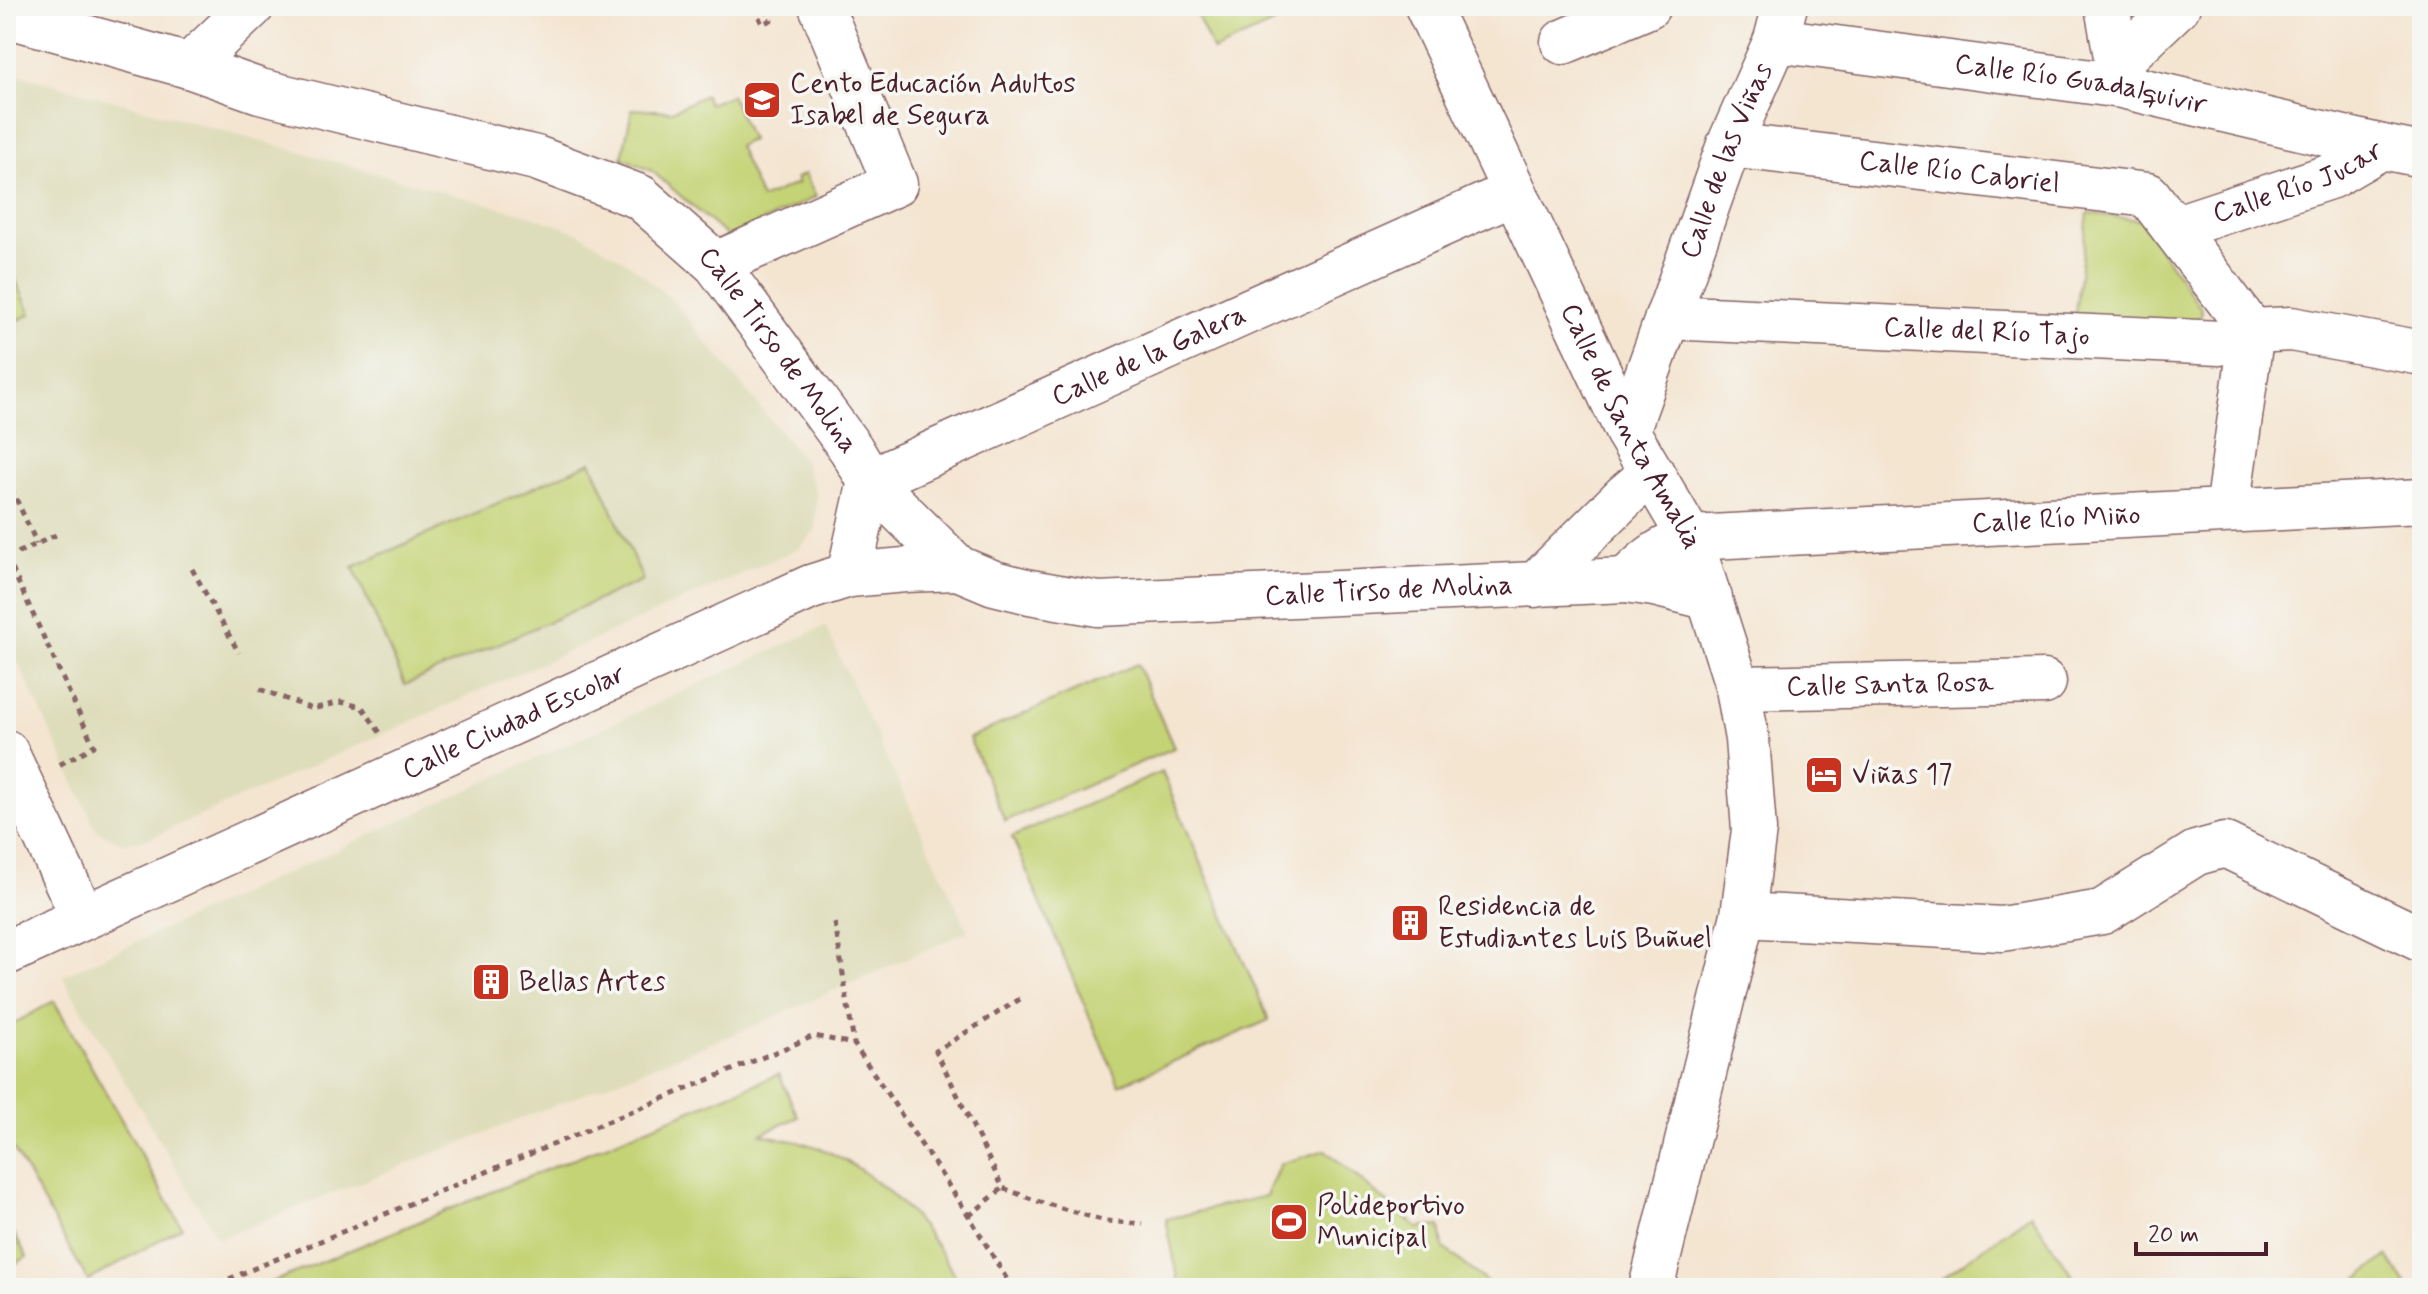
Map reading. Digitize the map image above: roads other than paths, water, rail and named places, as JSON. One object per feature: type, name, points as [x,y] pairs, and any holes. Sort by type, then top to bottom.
[{"type":"street","points":[[189,66],[252,6]]},
{"type":"street","points":[[716,264],[895,184],[821,6]]},
{"type":"street","name":"Calle de Santa Amalia","points":[[1427,6],[1627,431],[1690,538],[1738,688],[1752,785],[1754,830],[1750,871],[1743,915],[1651,1288]]},
{"type":"street","points":[[1563,42],[1648,6]]},
{"type":"street","points":[[2107,6],[2120,74]]},
{"type":"street","points":[[2120,74],[2178,6]]},
{"type":"street","name":"Calle Tirso de Molina","points":[[6,15],[189,66],[260,91],[536,158],[640,197],[716,264],[851,449],[870,481],[958,568],[994,583],[1098,604],[1626,580],[1710,598]]},
{"type":"street","name":"Calle Río Guadalquivir","points":[[1781,23],[2120,74],[2402,151]]},
{"type":"street","name":"Calle de las Viñas","points":[[1667,317],[1729,145],[1781,23]]},
{"type":"street","name":"Calle Río Cabriel","points":[[1729,145],[2148,195],[2252,331]]},
{"type":"street","name":"Calle Río Jucar","points":[[2174,228],[2402,151]]},
{"type":"street","name":"Calle de la Galera","points":[[870,481],[1514,192]]},
{"type":"street","points":[[1627,431],[1667,317]]},
{"type":"street","name":"Calle del Río Tajo","points":[[1667,317],[2220,343],[2252,331],[2291,329],[2422,353]]},
{"type":"street","points":[[2227,510],[2252,331]]},
{"type":"street","name":"Calle Tirso de Molina","points":[[1535,585],[1652,473]]},
{"type":"street","points":[[849,575],[870,481]]},
{"type":"street","name":"Calle Río Miño","points":[[1690,538],[2422,501]]},
{"type":"street","points":[[1626,580],[1665,547],[1690,538]]},
{"type":"street","name":"Calle Ciudad Escolar","points":[[6,953],[811,587],[849,575],[958,568]]},
{"type":"street","name":"Calle Santa Rosa","points":[[1738,688],[2044,682]]},
{"type":"street","points":[[6,752],[83,917]]},
{"type":"street","points":[[1743,915],[2002,929],[2102,912],[2196,853],[2225,845],[2422,940]]},
{"type":"place","name":"Cento Educación Adultos Isabel de Segura","points":[[762,100]]},
{"type":"place","name":"Viñas 17","points":[[1824,775]]},
{"type":"place","name":"Residencia de Estudiantes Luis Buñuel","points":[[1410,923]]},
{"type":"place","name":"Bellas Artes","points":[[491,982]]},
{"type":"place","name":"Polideportivo Municipal","points":[[1289,1222]]}]
